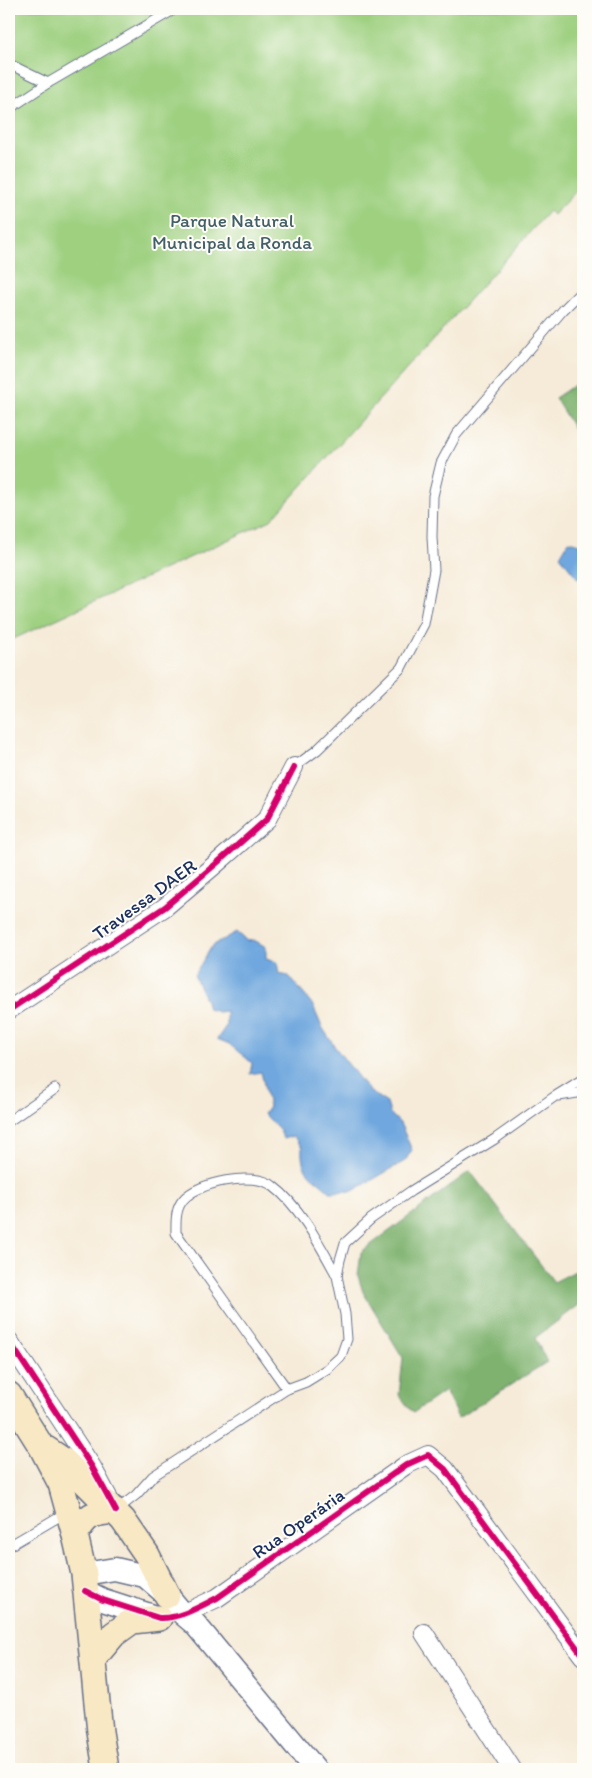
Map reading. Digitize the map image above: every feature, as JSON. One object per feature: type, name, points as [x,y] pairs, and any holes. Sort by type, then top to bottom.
[{"type":"main road","points":[[9,1395],[41,1446],[61,1484],[75,1535],[84,1582],[94,1659],[100,1732],[106,1769]]},
{"type":"main road","points":[[41,1446],[64,1461],[116,1511],[130,1529],[147,1555],[163,1607],[132,1621],[114,1634],[94,1659]]},
{"type":"main road","points":[[75,1535],[82,1523],[95,1513],[116,1511]]},
{"type":"street","name":"Travessa DAER","points":[[9,1010],[165,907],[210,869],[267,819],[294,767]]},
{"type":"street","points":[[9,1341],[92,1467],[116,1511]]},
{"type":"street","name":"Rua Operária","points":[[183,1614],[217,1598],[406,1465],[428,1455],[445,1468],[583,1656]]},
{"type":"street","points":[[163,1607],[103,1600],[84,1582],[114,1569],[145,1576],[163,1607],[168,1618],[183,1614],[195,1624],[315,1769]]},
{"type":"street","points":[[424,1633],[512,1769]]},
{"type":"lane","points":[[9,109],[48,83],[175,9]]},
{"type":"lane","points":[[9,64],[48,83]]},
{"type":"lane","points":[[294,767],[317,750],[401,668],[424,624],[434,570],[432,537],[433,496],[441,462],[456,435],[563,310],[583,290]]},
{"type":"lane","points":[[337,1276],[345,1243],[371,1219],[411,1191],[495,1139],[583,1079]]},
{"type":"lane","points":[[9,1121],[55,1089]]},
{"type":"lane","points":[[554,1097],[583,1092]]},
{"type":"lane","points":[[116,1511],[153,1476],[287,1389],[306,1382],[327,1369],[341,1356],[348,1339],[337,1276],[298,1212],[272,1185],[254,1179],[225,1181],[199,1188],[182,1200],[176,1217],[176,1233],[287,1389]]},
{"type":"lane","points":[[9,1546],[68,1510]]},
{"type":"green space","name":"Parque Natural Municipal da Ronda","points":[[9,9],[583,9],[583,184],[553,215],[549,211],[271,520],[9,641]]},
{"type":"green space","points":[[583,379],[583,444],[555,398]]},
{"type":"green space","points":[[470,1171],[554,1282],[583,1267],[583,1302],[535,1338],[547,1362],[458,1418],[445,1391],[413,1413],[399,1395],[403,1358],[363,1292],[358,1276],[361,1252]]},
{"type":"water","points":[[569,541],[583,545],[583,571],[579,580],[560,556]]},
{"type":"water","points":[[237,932],[247,941],[254,940],[266,947],[266,959],[277,962],[279,974],[289,976],[312,1004],[322,1027],[335,1047],[369,1091],[387,1103],[390,1113],[400,1123],[412,1150],[405,1161],[353,1191],[330,1192],[309,1174],[303,1163],[302,1147],[293,1136],[283,1139],[280,1130],[264,1114],[269,1107],[261,1072],[250,1074],[252,1063],[229,1044],[217,1039],[226,1026],[226,1011],[218,1012],[208,1009],[194,975],[212,946]]},
{"type":"cycle path","points":[[9,1010],[165,907],[217,863],[267,819],[294,767]]},
{"type":"cycle path","points":[[9,1341],[92,1467],[116,1511]]},
{"type":"cycle path","points":[[85,1591],[103,1600],[159,1618],[174,1617],[189,1612],[217,1598],[406,1465],[428,1455],[445,1469],[583,1656]]}]
